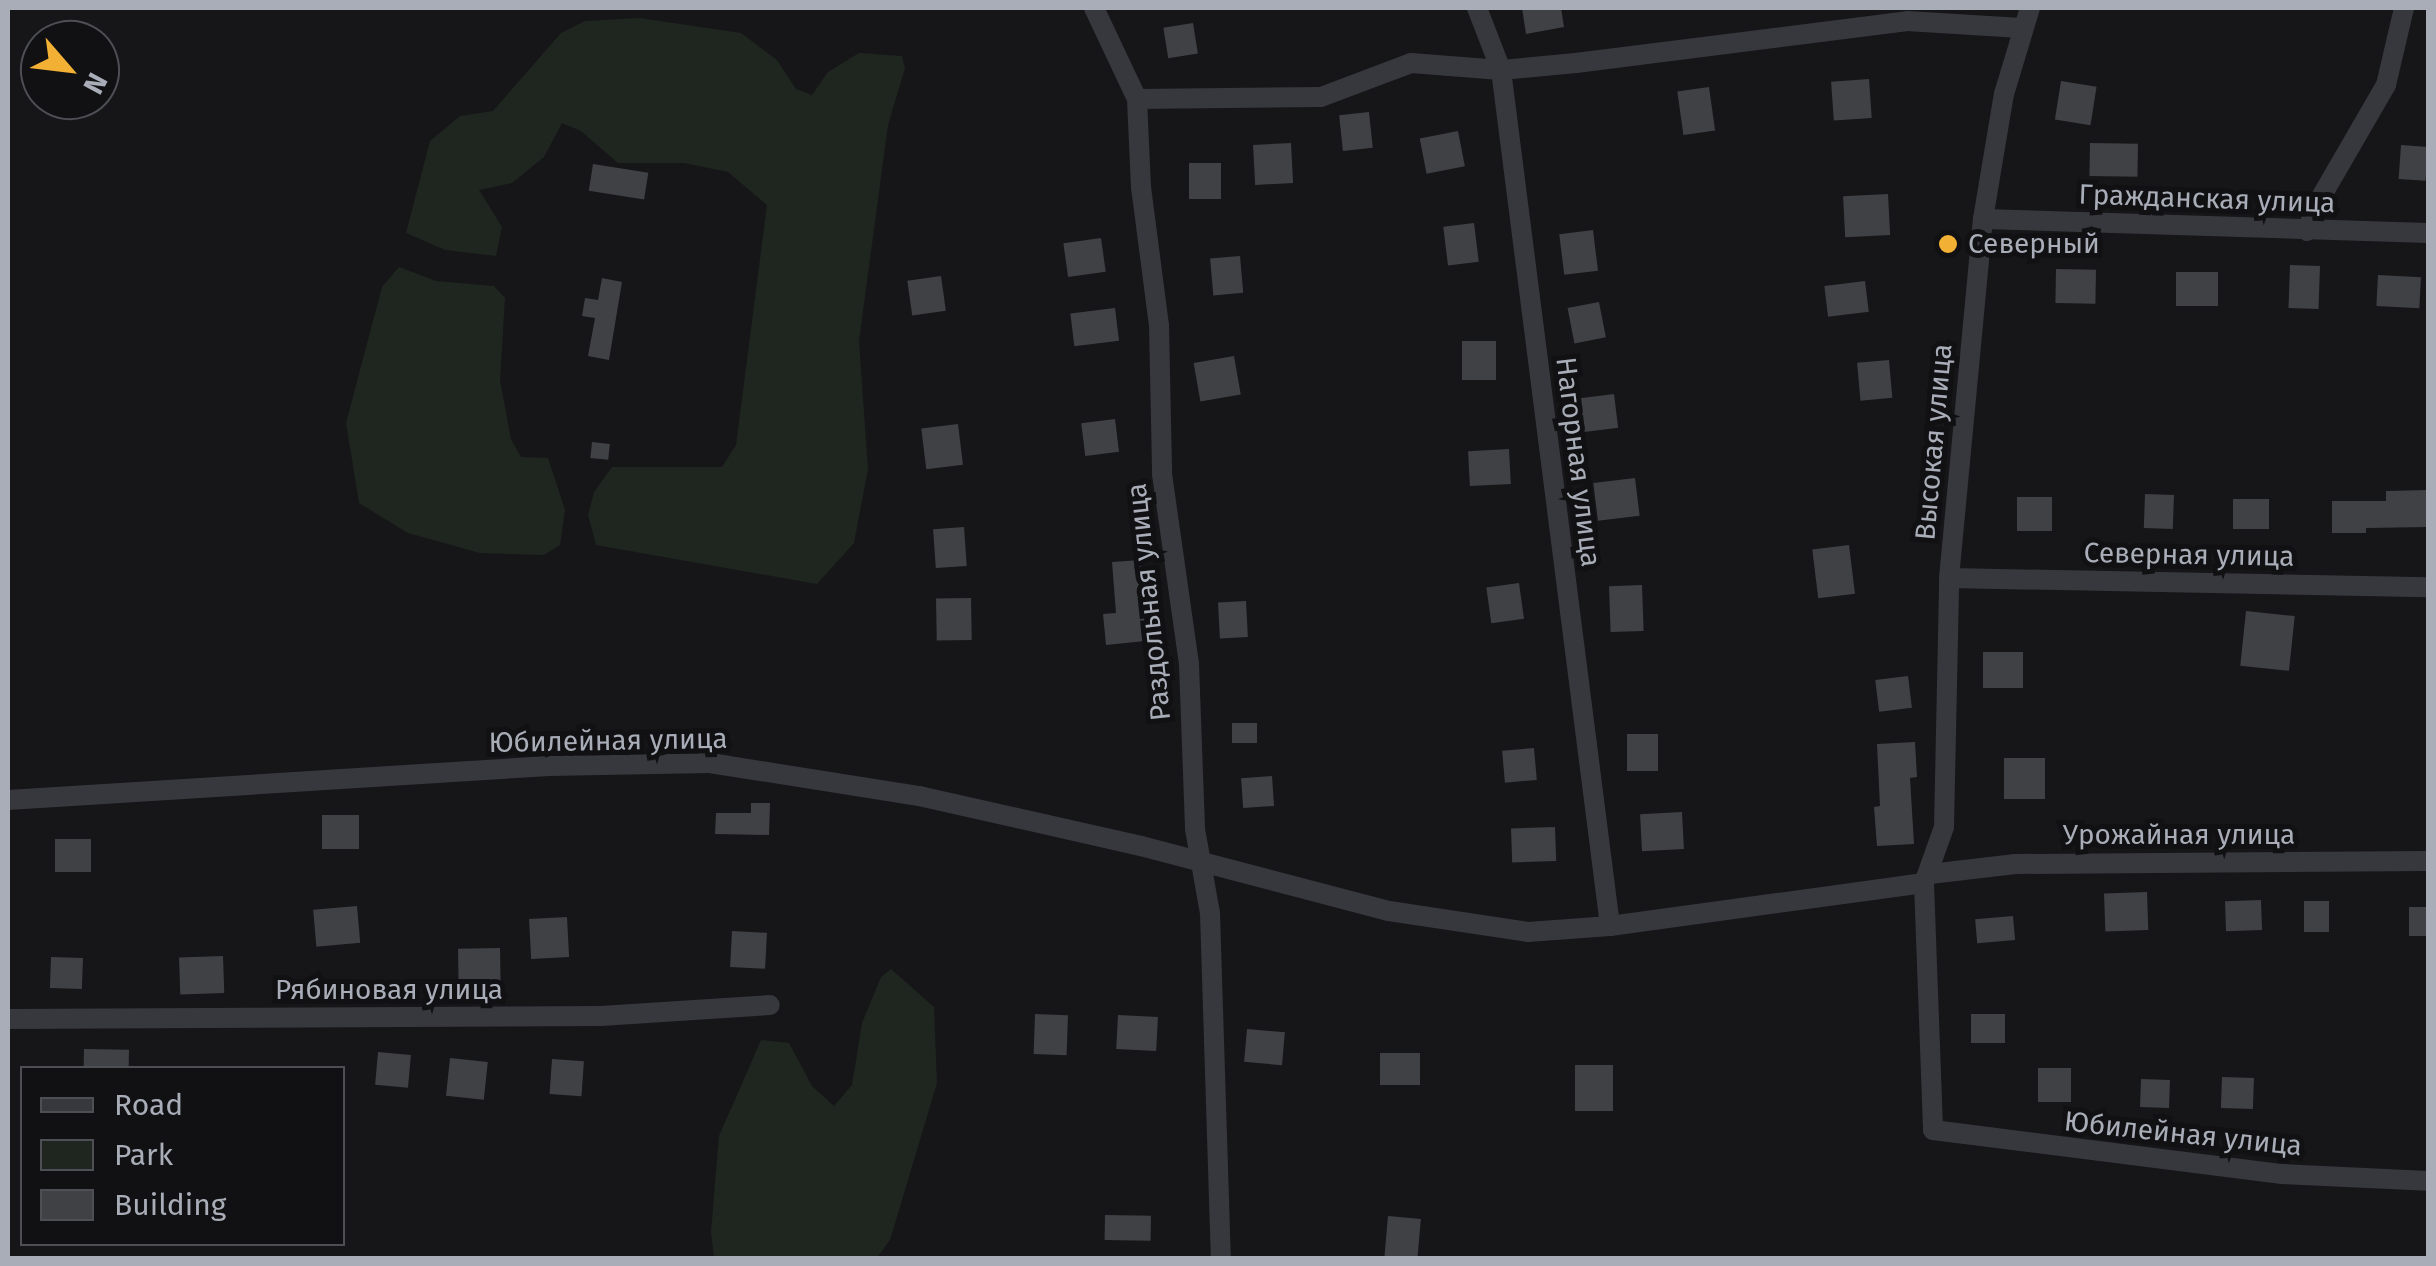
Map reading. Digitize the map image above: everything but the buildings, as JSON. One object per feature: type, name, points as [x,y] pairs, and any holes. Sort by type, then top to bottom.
[{"type":"street","name":"Раздольная улица","points":[[1094,8],[1137,99],[1142,187],[1158,325],[1162,474],[1189,664],[1195,828],[1210,913],[1221,1258]]},
{"type":"street","name":"Нагорная улица","points":[[1478,8],[1501,70],[1610,926]]},
{"type":"street","name":"Высокая улица","points":[[1933,1130],[1927,879],[1944,826],[1949,578],[1983,219],[2021,28],[2030,8]]},
{"type":"street","points":[[2307,231],[2316,204],[2386,85],[2404,8]]},
{"type":"street","points":[[1137,99],[1320,96],[1410,63],[1501,70],[1709,50],[1907,21],[1986,15],[2021,28]]},
{"type":"street","name":"Гражданская улица","points":[[1983,219],[2428,233]]},
{"type":"street","name":"Северная улица","points":[[1949,578],[2428,587]]},
{"type":"street","name":"Юбилейная улица","points":[[8,800],[529,767],[710,763],[919,796],[1390,911],[1468,926],[1528,932],[1610,926]]},
{"type":"street","name":"Урожайная улица","points":[[1610,926],[2015,864],[2428,860]]},
{"type":"street","name":"Рябиновая улица","points":[[8,1019],[601,1016],[770,1005]]},
{"type":"street","name":"Юбилейная улица","points":[[1933,1130],[2282,1174],[2428,1180]]},
{"type":"green space","points":[[639,18],[741,33],[777,60],[796,89],[812,95],[828,72],[859,53],[902,56],[905,68],[888,125],[859,341],[868,469],[854,543],[817,584],[596,545],[588,515],[594,492],[612,467],[722,467],[736,445],[767,205],[728,172],[684,163],[618,163],[581,131],[562,123],[544,157],[512,183],[479,190],[502,227],[496,256],[445,250],[406,233],[430,141],[460,116],[493,111],[561,33],[585,21]]},
{"type":"green space","points":[[399,267],[436,281],[494,286],[505,298],[500,381],[511,439],[521,457],[548,458],[565,510],[560,545],[544,555],[480,553],[408,533],[359,503],[346,423],[382,287]]},
{"type":"green space","points":[[891,969],[934,1007],[937,1083],[890,1240],[877,1258],[714,1258],[711,1232],[719,1136],[761,1040],[789,1043],[812,1086],[834,1106],[852,1085],[862,1023],[881,977]]},
{"type":"place","name":"Северный","points":[[1948,244]]}]
